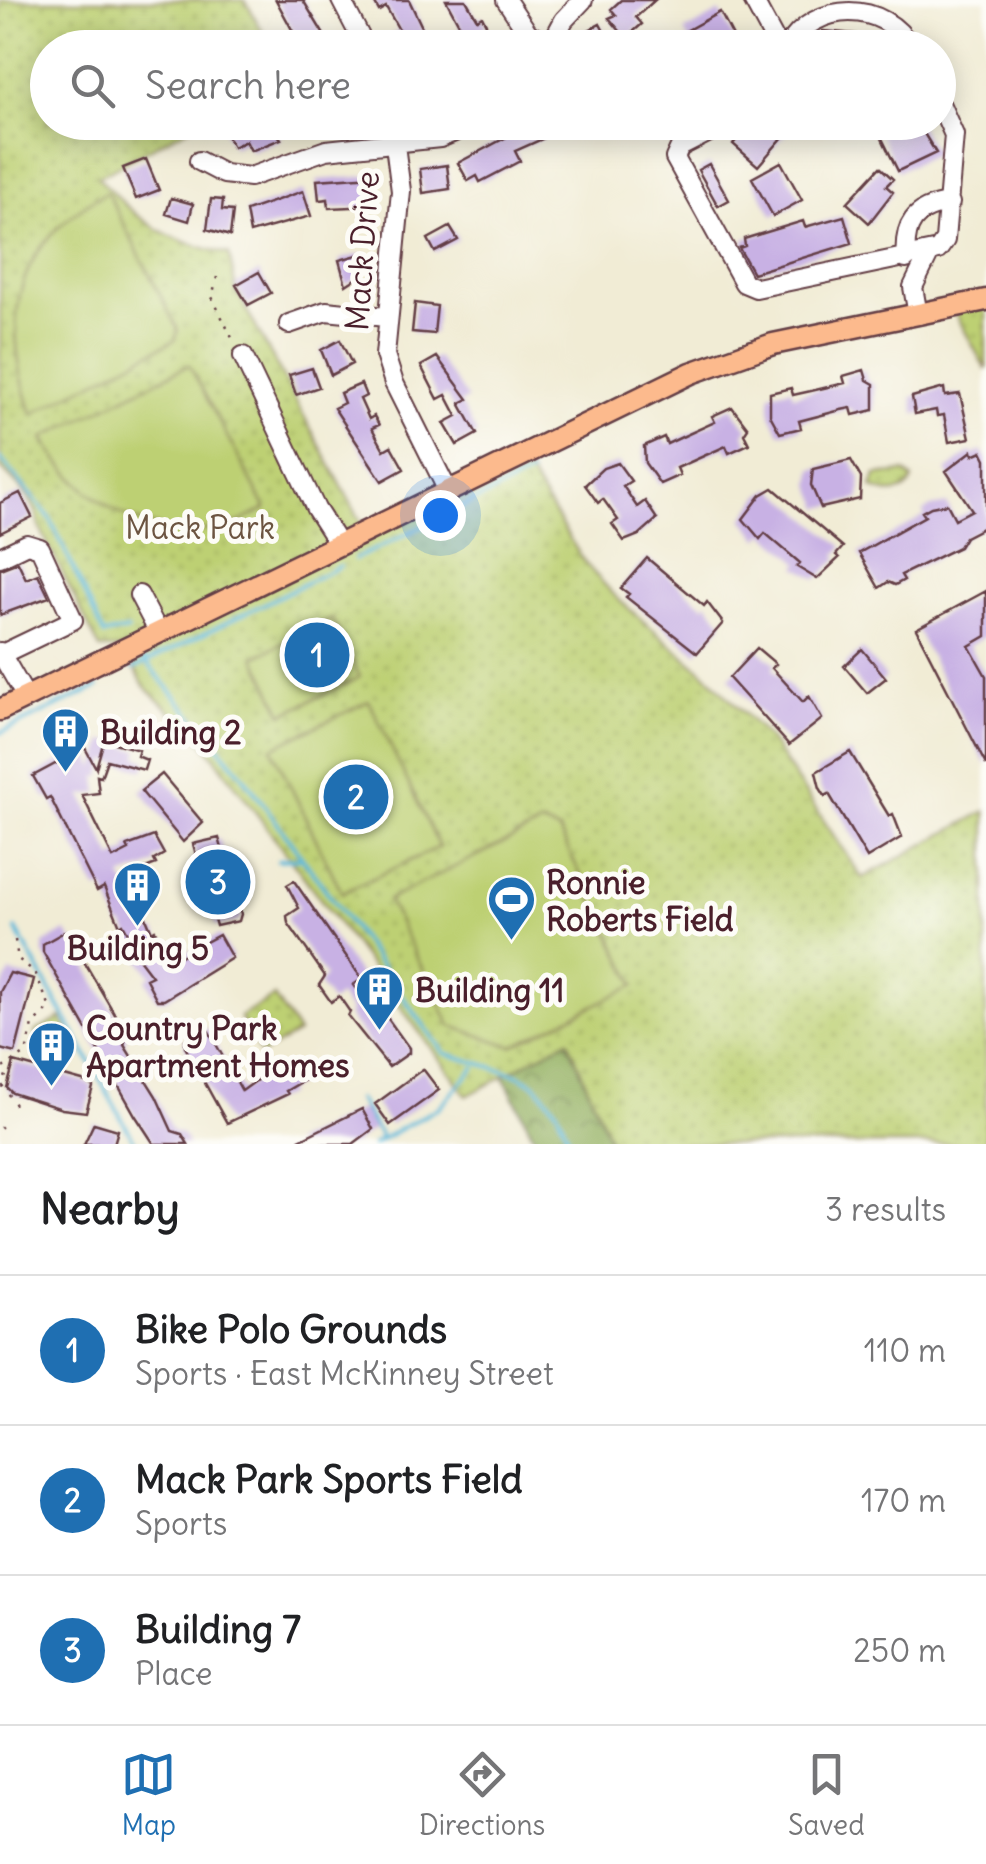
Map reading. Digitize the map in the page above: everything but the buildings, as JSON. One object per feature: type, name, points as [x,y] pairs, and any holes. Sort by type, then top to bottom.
[{"type":"main road","points":[[0,710],[707,366],[786,341],[986,300]]},
{"type":"street","points":[[340,0],[356,30]]},
{"type":"street","points":[[506,0],[526,30]]},
{"type":"street","points":[[558,30],[583,0]]},
{"type":"street","points":[[753,0],[769,30]]},
{"type":"street","points":[[886,0],[901,28]]},
{"type":"street","points":[[801,30],[826,6],[858,10],[901,28]]},
{"type":"street","name":"Mack Drive","points":[[396,140],[400,204],[384,349],[390,374],[448,491]]},
{"type":"street","points":[[199,161],[224,174],[250,177],[326,150],[426,140]]},
{"type":"street","points":[[692,140],[680,147],[675,158],[744,283],[756,288],[929,254]]},
{"type":"street","points":[[913,286],[929,254],[946,240],[954,140]]},
{"type":"street","points":[[918,315],[913,286],[897,261],[912,218],[933,205],[950,203]]},
{"type":"street","points":[[290,324],[326,311],[386,317]]},
{"type":"street","points":[[243,356],[316,509],[338,545]]},
{"type":"street","points":[[0,556],[27,544],[40,548],[73,620],[1,654],[26,697]]},
{"type":"street","points":[[140,595],[159,632]]},
{"type":"path","points":[[216,276],[212,297],[215,308],[243,356]]},
{"type":"path","points":[[15,940],[18,959],[34,972],[50,1008],[33,1025],[26,1053],[4,1067],[7,1074],[2,1084],[17,1108]]},
{"type":"path","points":[[0,1128],[7,1122]]},
{"type":"green space","name":"Mack Park","points":[[0,0],[245,0],[262,30],[30,30],[30,140],[166,140],[98,177],[156,228],[187,243],[229,254],[236,290],[366,531],[518,456],[585,563],[619,600],[709,677],[770,740],[862,878],[986,811],[986,1144],[611,1144],[568,1041],[467,1096],[204,743],[144,686],[125,649],[100,649],[30,501],[0,467]]},
{"type":"green space","points":[[107,192],[178,330],[175,340],[32,414],[17,346],[22,286],[51,235],[75,212]]},
{"type":"green space","points":[[986,300],[986,370],[952,307]]},
{"type":"green space","name":"Mack Park","points":[[189,365],[266,509],[222,528],[163,528],[116,511],[75,480],[43,438]]},
{"type":"green space","points":[[905,472],[913,479],[906,489],[883,492],[872,487],[876,475]]},
{"type":"green space","points":[[332,619],[360,677],[283,714],[255,657]]},
{"type":"green space","points":[[369,701],[439,847],[342,893],[272,748]]},
{"type":"green space","name":"Ronnie Roberts Field","points":[[542,824],[559,831],[635,985],[512,1046],[451,1026],[388,900]]},
{"type":"green space","points":[[274,997],[298,1033],[261,1054],[240,1017]]},
{"type":"green space","points":[[61,1018],[73,1041],[48,1055],[35,1032]]},
{"type":"green space","points":[[568,1040],[611,1144],[538,1144],[503,1076]]},
{"type":"waterway","points":[[0,458],[50,518],[104,635],[128,630]]},
{"type":"waterway","points":[[355,559],[530,474]]},
{"type":"waterway","points":[[133,669],[340,566]]},
{"type":"waterway","points":[[142,657],[241,773],[444,1053],[519,1075],[537,1086],[557,1110],[571,1144]]},
{"type":"waterway","points":[[0,733],[98,687]]},
{"type":"waterway","points":[[278,860],[302,858]]},
{"type":"waterway","points":[[16,929],[136,1144]]},
{"type":"waterway","points":[[373,1144],[438,1108],[475,1067]]},
{"type":"waterway","points":[[358,1099],[381,1138]]},
{"type":"place","name":"Bike Polo Grounds","points":[[317,655]]},
{"type":"place","name":"Building 2","points":[[65,774]]},
{"type":"place","name":"Mack Park Sports Field","points":[[356,797]]},
{"type":"place","name":"Building 7","points":[[218,882]]},
{"type":"place","name":"Building 5","points":[[138,928]]},
{"type":"place","name":"Ronnie Roberts Field","points":[[511,942]]},
{"type":"place","name":"Building 11","points":[[380,1032]]},
{"type":"place","name":"Country Park Apartment Homes","points":[[51,1088]]}]
